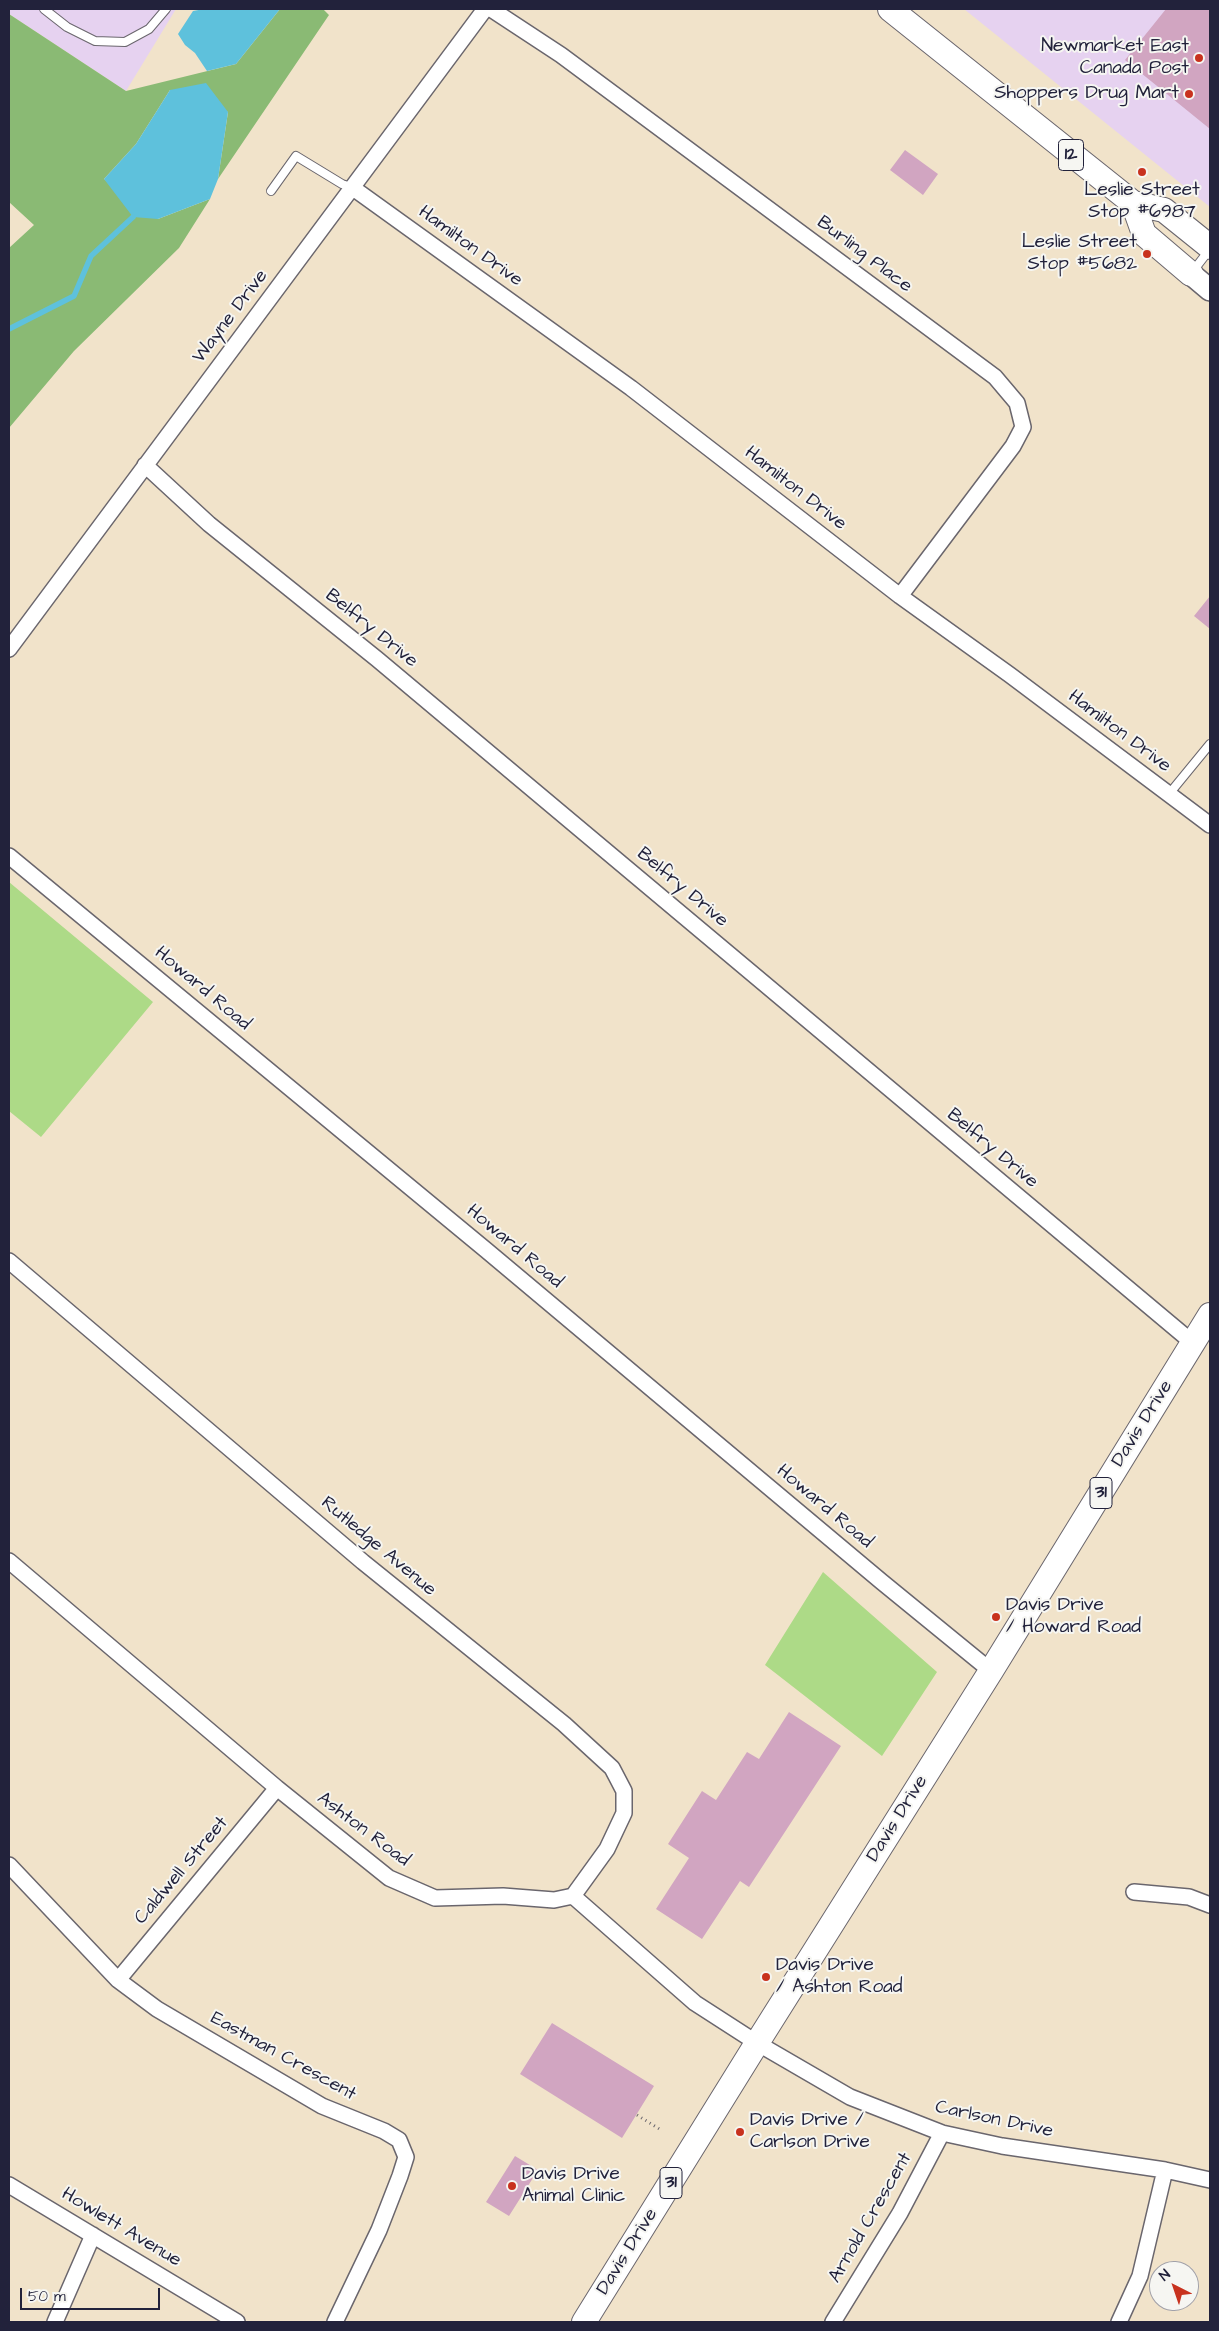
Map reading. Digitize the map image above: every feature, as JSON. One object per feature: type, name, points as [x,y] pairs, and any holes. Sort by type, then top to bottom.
[{"type":"main road","name":"12","points":[[890,9],[1132,203],[1164,210],[1210,248]]},
{"type":"main road","points":[[1132,203],[1144,234],[1210,290]]},
{"type":"main road","name":"Davis Drive","points":[[584,2322],[991,1671],[1210,1315]]},
{"type":"street","name":"Wayne Drive","points":[[9,648],[485,9]]},
{"type":"street","name":"Burling Place","points":[[492,9],[561,55],[995,377],[1017,402],[1023,427],[1013,446],[900,596]]},
{"type":"street","name":"Hamilton Drive","points":[[353,188],[631,388],[900,596],[1210,825]]},
{"type":"street","name":"Belfry Drive","points":[[145,465],[209,524],[377,659],[1193,1343]]},
{"type":"street","name":"Howard Road","points":[[9,856],[479,1244],[991,1671]]},
{"type":"street","name":"Rutledge Avenue","points":[[9,1261],[363,1562],[564,1724],[612,1768],[624,1791],[624,1813],[607,1849],[572,1896]]},
{"type":"street","name":"Ashton Road","points":[[9,1561],[277,1788],[388,1878],[434,1898],[503,1896],[554,1900],[572,1896]]},
{"type":"street","name":"Caldwell Street","points":[[118,1980],[277,1788]]},
{"type":"street","name":"Eastman Crescent","points":[[9,1865],[118,1980],[157,2009],[322,2106],[384,2131],[399,2140],[406,2157],[400,2176],[379,2230],[335,2322]]},
{"type":"street","points":[[1134,1892],[1189,1897],[1210,1905]]},
{"type":"street","points":[[572,1896],[695,2003],[757,2043]]},
{"type":"street","name":"Carlson Drive","points":[[757,2043],[850,2097],[942,2133],[1002,2146],[1165,2170],[1210,2180]]},
{"type":"street","name":"Arnold Crescent","points":[[833,2322],[900,2213],[942,2133]]},
{"type":"street","points":[[1119,2322],[1140,2276],[1165,2170]]},
{"type":"street","name":"Howlett Avenue","points":[[9,2185],[237,2322]]},
{"type":"street","points":[[55,2322],[93,2235]]},
{"type":"lane","points":[[44,9],[67,27],[96,41],[125,42],[149,29],[166,9]]},
{"type":"lane","points":[[272,191],[296,156],[342,184],[353,188]]},
{"type":"lane","points":[[1191,274],[1210,248]]},
{"type":"lane","points":[[1169,794],[1210,744]]},
{"type":"path","points":[[637,2115],[661,2130]]},
{"type":"shaded area","points":[[9,9],[176,9],[126,91],[9,14]]},
{"type":"shaded area","points":[[964,9],[1210,9],[1210,207]]},
{"type":"green space","points":[[280,9],[323,9],[329,15],[218,179],[228,112],[170,90],[136,144],[104,179],[158,219],[210,199],[179,248],[74,351],[9,428],[9,248],[34,225],[9,202],[9,14],[126,91],[236,64]]},
{"type":"green space","points":[[9,882],[153,1002],[41,1137],[9,1111]]},
{"type":"green space","points":[[823,1572],[937,1672],[882,1756],[765,1665]]},
{"type":"water","points":[[204,9],[280,9],[236,64],[207,71],[195,53],[185,45],[178,34],[193,11]]},
{"type":"water","points":[[206,83],[228,112],[218,179],[210,199],[158,219],[133,217],[104,179],[136,144],[170,90]]},
{"type":"building","name":"Shoppers Drug Mart","points":[[1166,9],[1210,9],[1210,129],[1125,60]]},
{"type":"building","points":[[905,150],[938,174],[923,195],[890,170]]},
{"type":"building","points":[[1210,596],[1210,629],[1194,616]]},
{"type":"building","points":[[789,1712],[841,1746],[749,1887],[740,1881],[702,1939],[656,1909],[689,1858],[668,1844],[702,1791],[716,1800],[747,1752],[759,1759]]},
{"type":"building","points":[[552,2023],[654,2086],[622,2138],[520,2074]]},
{"type":"building","name":"Davis Drive Animal Clinic","points":[[515,2156],[538,2170],[509,2216],[486,2202]]},
{"type":"waterway","points":[[9,329],[74,296],[91,256],[133,217]]},
{"type":"place","name":"Newmarket East Canada Post","points":[[1199,58]]},
{"type":"place","name":"Shoppers Drug Mart","points":[[1189,94]]},
{"type":"place","name":"Leslie Street Stop #6987","points":[[1142,172]]},
{"type":"place","name":"Leslie Street Stop #5682","points":[[1147,254]]},
{"type":"place","name":"Davis Drive / Howard Road","points":[[996,1617]]},
{"type":"place","name":"Davis Drive / Ashton Road","points":[[766,1977]]},
{"type":"place","name":"Davis Drive / Carlson Drive","points":[[740,2132]]},
{"type":"place","name":"Davis Drive Animal Clinic","points":[[512,2186]]}]
